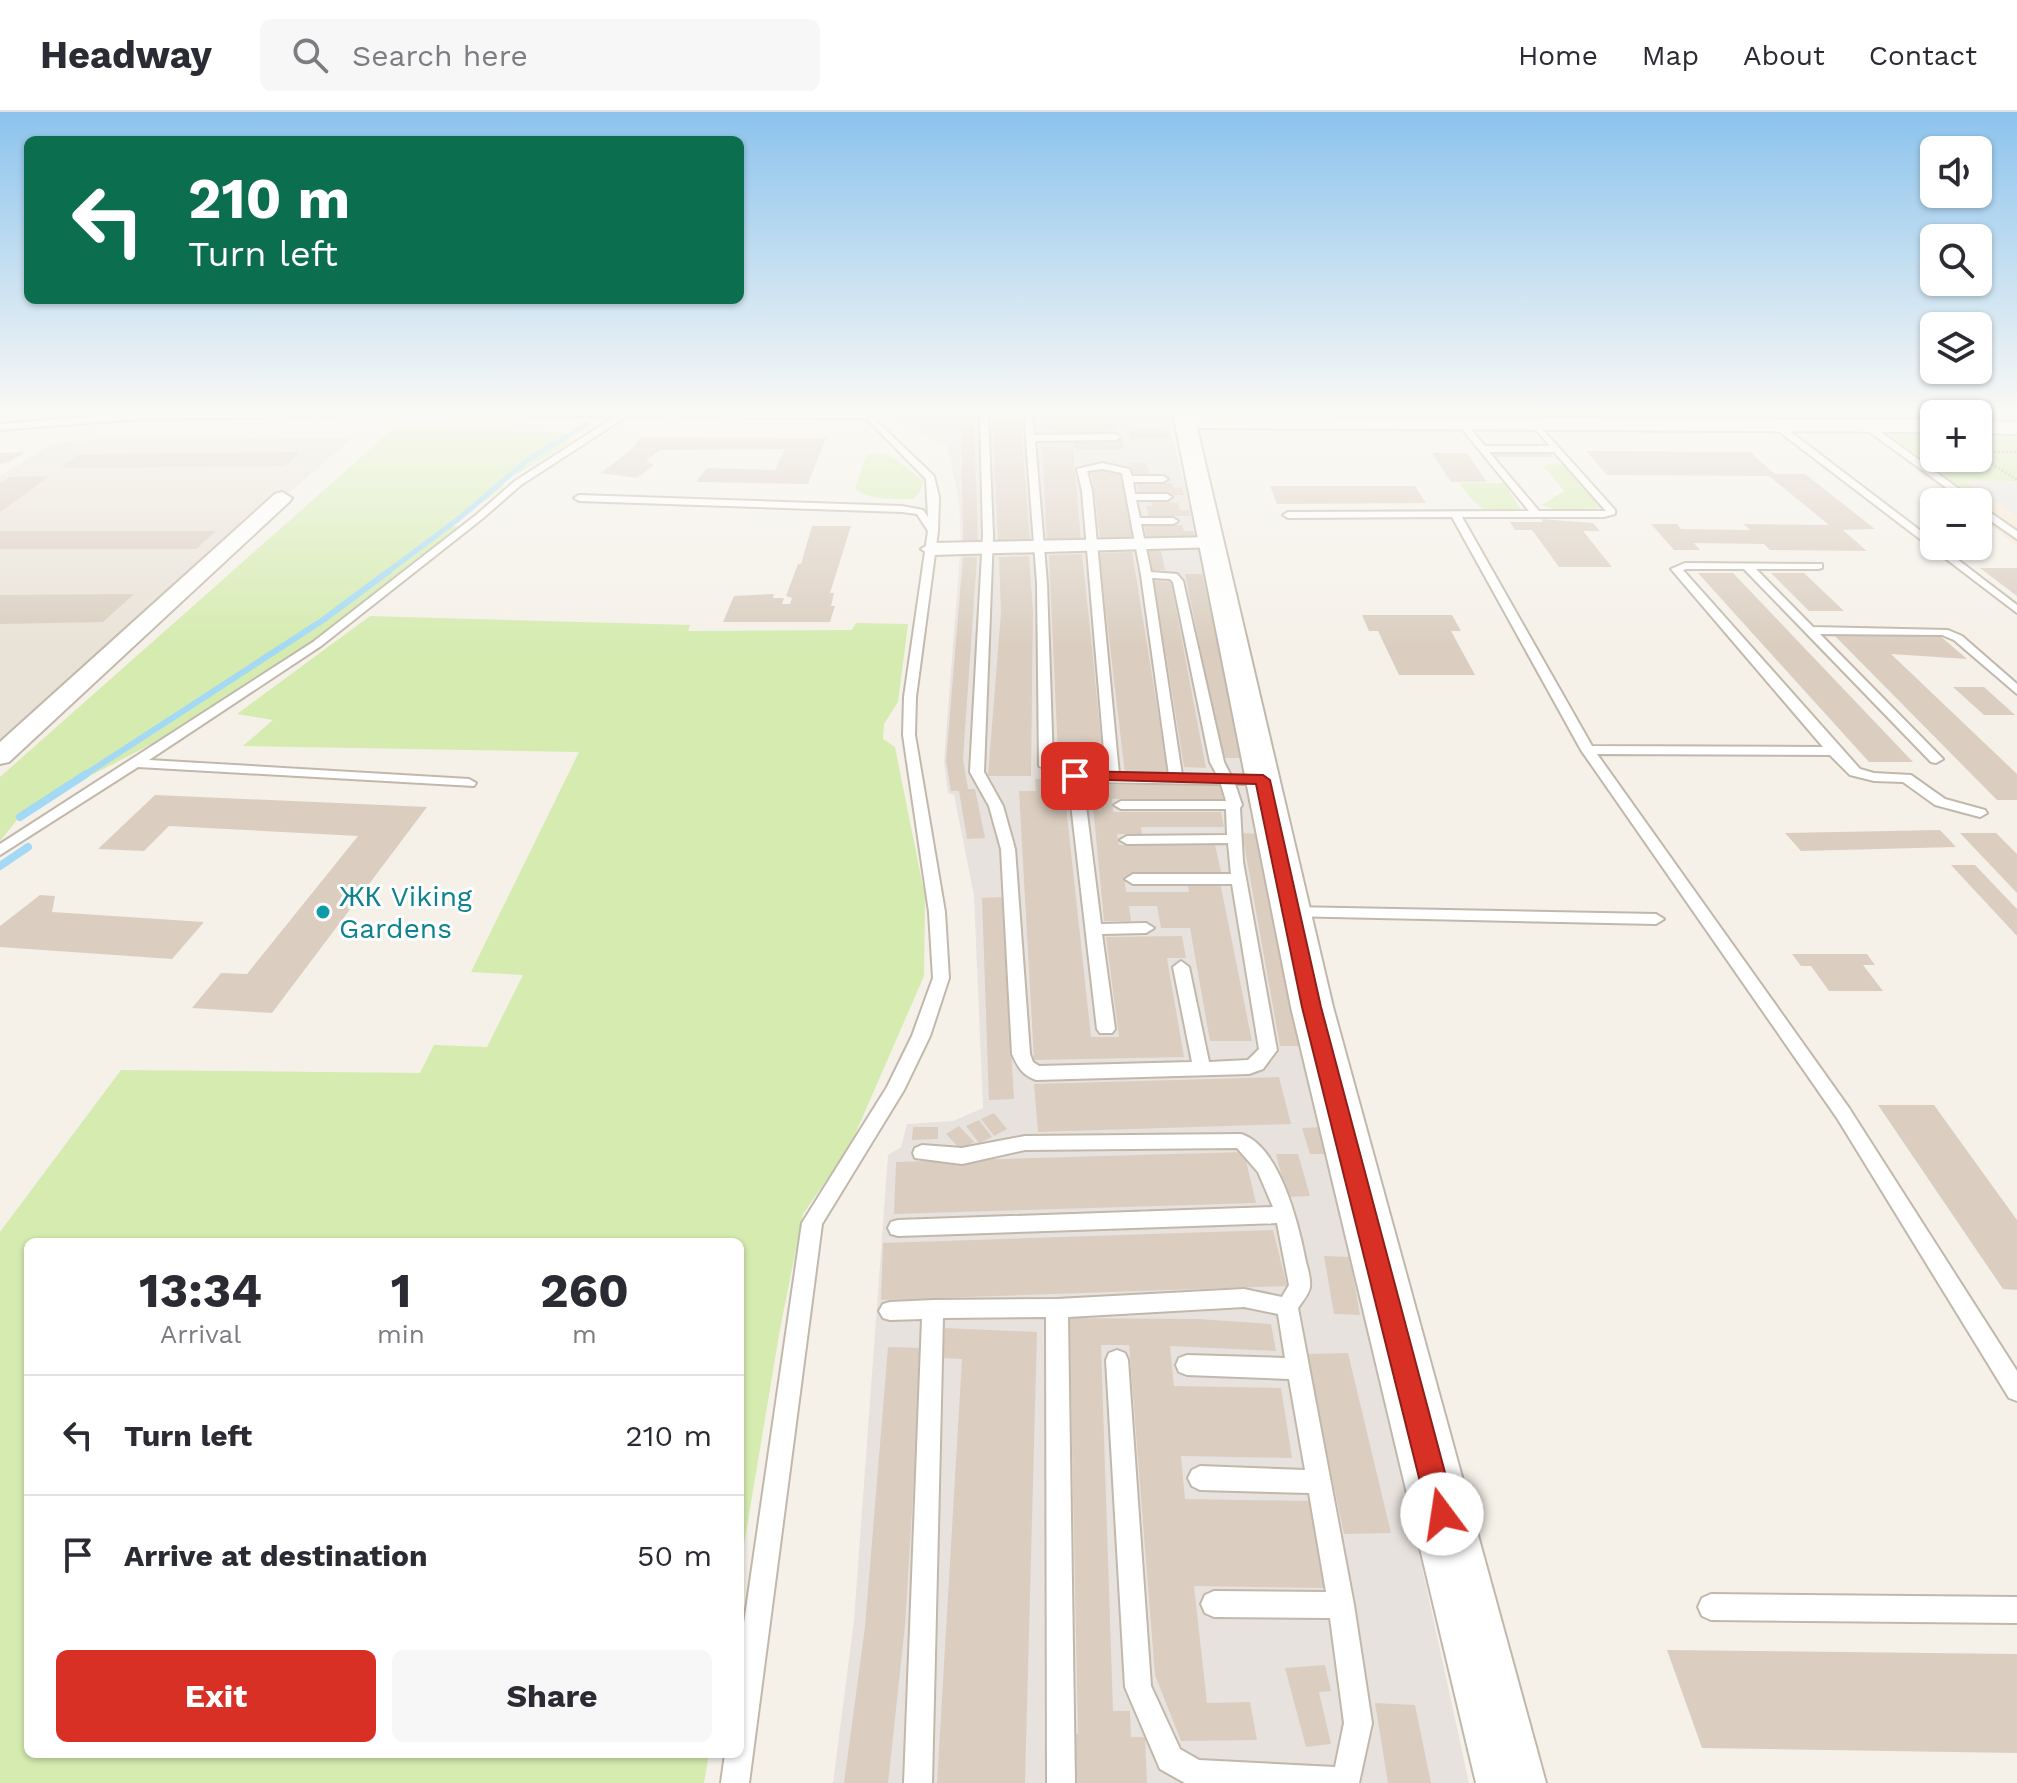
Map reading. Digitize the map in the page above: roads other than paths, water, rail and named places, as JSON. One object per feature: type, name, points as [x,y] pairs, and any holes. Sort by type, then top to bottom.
[{"type":"street","points":[[1200,491],[1212,543],[1241,788],[1291,912],[1316,1022],[1511,1783]]},
{"type":"street","points":[[0,756],[282,498]]},
{"type":"street","points":[[932,540],[987,548],[1212,543]]},
{"type":"lane","points":[[0,851],[317,644],[509,491]]},
{"type":"lane","points":[[744,1717],[812,1223],[895,1090],[921,1036],[941,978],[937,912],[909,735],[910,697],[932,540],[933,491]]},
{"type":"lane","points":[[986,491],[987,548],[977,772],[996,806],[1008,849],[1021,1054],[1026,1066],[1036,1073],[1249,1067],[1257,1064],[1268,1050],[1239,879],[1236,839],[1241,788],[1217,762],[1178,581],[1173,576],[1146,575]]},
{"type":"lane","points":[[1036,491],[1046,766],[1075,776],[1176,779],[1241,788]]},
{"type":"lane","points":[[1085,491],[1113,778]]},
{"type":"lane","points":[[1131,491],[1176,779]]},
{"type":"lane","points":[[1517,491],[1536,514]]},
{"type":"lane","points":[[1288,515],[1612,512],[1594,491]]},
{"type":"lane","points":[[1862,491],[2017,610]]},
{"type":"lane","points":[[1132,497],[1167,497]]},
{"type":"lane","points":[[579,498],[902,509],[920,512],[932,540]]},
{"type":"lane","points":[[1455,514],[1588,750],[1843,1113],[2017,1391]]},
{"type":"lane","points":[[1992,517],[2017,536]]},
{"type":"lane","points":[[1136,521],[1173,521]]},
{"type":"lane","points":[[1818,566],[1685,566],[1676,569],[1855,772],[1864,776],[1906,778],[1940,802],[1980,813]]},
{"type":"lane","points":[[1747,566],[1936,759]]},
{"type":"lane","points":[[1810,630],[1944,632],[1958,638],[2017,690]]},
{"type":"lane","points":[[1588,750],[1834,751]]},
{"type":"lane","points":[[136,763],[469,783]]},
{"type":"lane","points":[[1075,776],[1106,1029]]},
{"type":"lane","points":[[1121,805],[1241,788]]},
{"type":"lane","points":[[1127,840],[1236,839]]},
{"type":"lane","points":[[1133,879],[1239,879]]},
{"type":"lane","points":[[1291,912],[1656,919]]},
{"type":"lane","points":[[1093,929],[1146,928]]},
{"type":"lane","points":[[1181,967],[1202,1069]]},
{"type":"lane","points":[[922,1153],[962,1156],[1025,1143],[1241,1141],[1254,1149],[1263,1162],[1284,1215],[1300,1286],[1287,1307],[1341,1605],[1358,1723],[1346,1782],[1197,1779],[1170,1759],[1138,1687],[1117,1360]]},
{"type":"lane","points":[[898,1228],[1284,1215]]},
{"type":"lane","points":[[890,1311],[1057,1308],[1244,1298],[1287,1307]]},
{"type":"lane","points":[[1057,1308],[1061,1783]]},
{"type":"lane","points":[[918,1783],[933,1309]]},
{"type":"lane","points":[[1187,1365],[1298,1369]]},
{"type":"lane","points":[[1200,1478],[1319,1482]]},
{"type":"lane","points":[[1214,1604],[1341,1605]]},
{"type":"lane","points":[[1711,1607],[2017,1610]]},
{"type":"lane","points":[[735,1783],[738,1758]]},
{"type":"waterway","points":[[386,573],[491,491]]},
{"type":"waterway","points":[[83,776],[323,620],[389,571]]},
{"type":"waterway","points":[[20,817],[86,774]]},
{"type":"waterway","points":[[0,866],[28,847]]},
{"type":"place","name":"ЖК Viking Gardens","points":[[323,912]]}]
